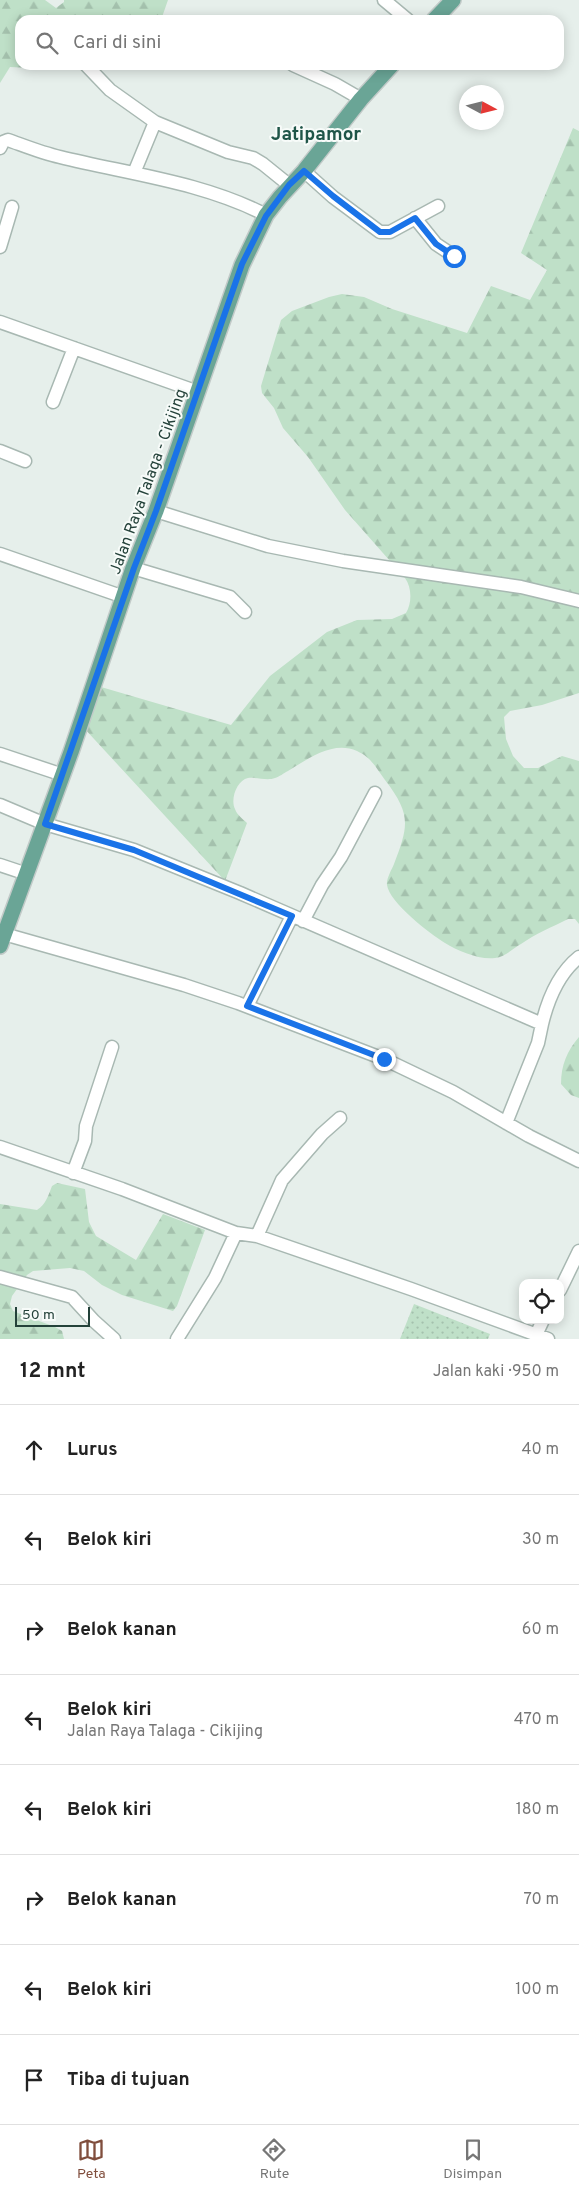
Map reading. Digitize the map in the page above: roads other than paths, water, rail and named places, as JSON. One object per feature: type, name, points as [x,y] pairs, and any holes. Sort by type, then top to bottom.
[{"type":"main road","points":[[439,15],[453,0]]},
{"type":"main road","name":"Jalan Raya Talaga - Cikijing","points":[[2,940],[63,775],[124,596],[156,511],[242,264],[266,216],[289,185],[304,171],[360,99],[387,70]]},
{"type":"street","points":[[384,0],[402,15]]},
{"type":"street","points":[[91,70],[110,90],[155,122],[228,152],[253,158],[289,185]]},
{"type":"street","points":[[305,70],[335,84],[360,99]]},
{"type":"street","points":[[134,173],[155,122]]},
{"type":"street","points":[[0,148],[3,142],[8,140],[59,157],[134,173],[215,195],[246,205],[266,216]]},
{"type":"street","points":[[304,171],[380,232],[390,232],[438,206]]},
{"type":"street","points":[[0,247],[12,207]]},
{"type":"street","points":[[415,218],[436,244],[454,256]]},
{"type":"street","points":[[0,322],[198,392]]},
{"type":"street","points":[[54,402],[74,348]]},
{"type":"street","points":[[0,451],[25,461]]},
{"type":"street","points":[[156,511],[268,546],[343,561],[521,587],[579,601]]},
{"type":"street","points":[[0,554],[124,596]]},
{"type":"street","points":[[134,568],[230,596],[245,612]]},
{"type":"street","points":[[0,754],[63,775]]},
{"type":"street","points":[[247,1006],[298,918],[342,857],[375,793]]},
{"type":"street","points":[[0,805],[45,824],[134,850],[298,918],[542,1024]]},
{"type":"street","points":[[0,865],[27,874]]},
{"type":"street","points":[[2,940],[175,982],[247,1006],[384,1059],[453,1092],[579,1162]]},
{"type":"street","points":[[506,1123],[538,1043],[546,1006],[559,980],[571,963],[579,957]]},
{"type":"street","points":[[73,1173],[85,1141],[86,1126],[112,1047]]},
{"type":"street","points":[[257,1236],[282,1180],[322,1134],[340,1118]]},
{"type":"street","points":[[0,1147],[122,1189],[236,1233],[257,1236],[542,1337],[543,1324]]},
{"type":"street","points":[[177,1339],[215,1278],[236,1233]]},
{"type":"street","points":[[564,1282],[579,1251]]},
{"type":"street","points":[[0,1277],[72,1297],[94,1322],[114,1339]]},
{"type":"district","name":"Jatipamor","points":[[316,133]]}]
